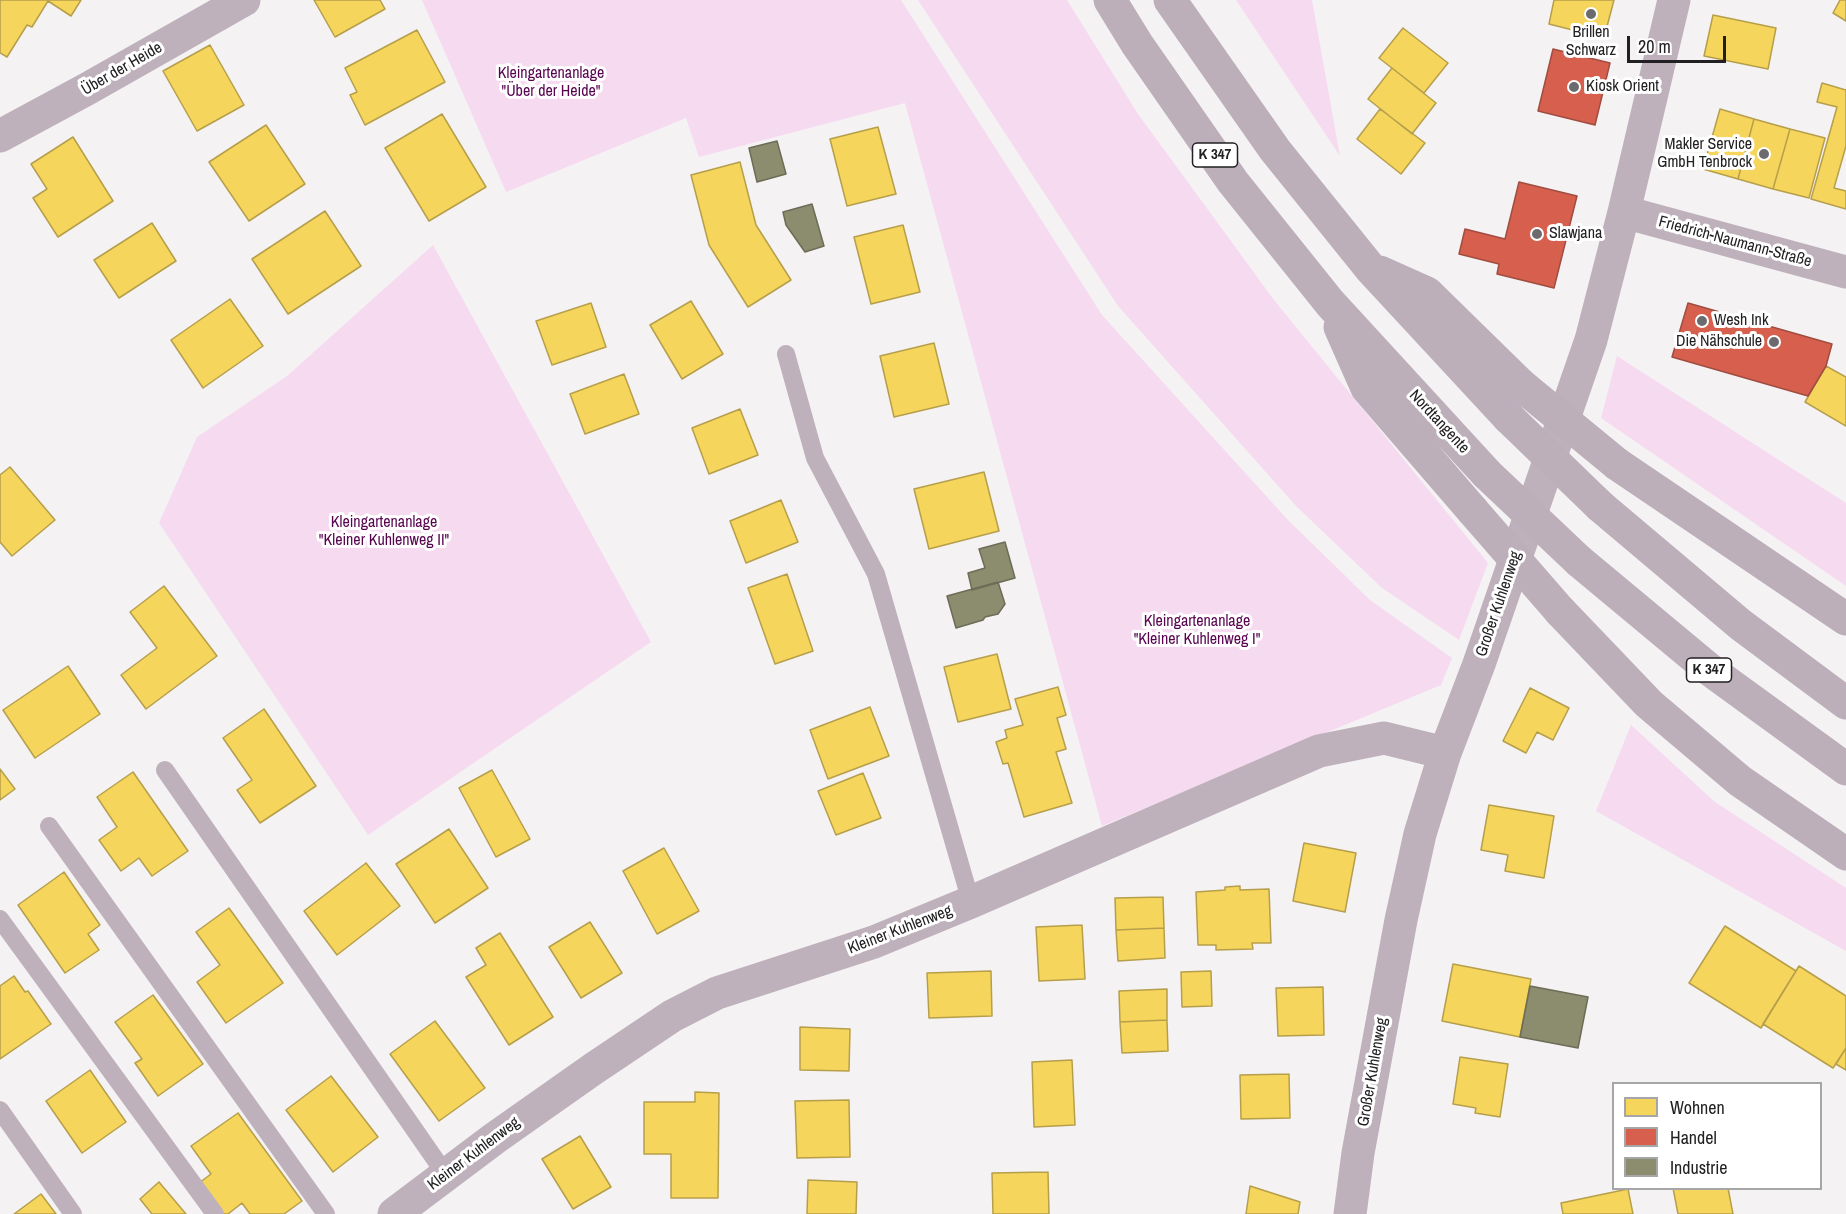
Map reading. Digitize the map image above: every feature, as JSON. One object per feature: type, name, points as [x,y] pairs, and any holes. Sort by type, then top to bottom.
[{"type":"highway","name":"Nordtangente","points":[[1110,0],[1137,44],[1233,182],[1330,303],[1487,474],[1579,561],[1710,670],[1846,769]]},
{"type":"highway","points":[[1170,0],[1275,150],[1370,268],[1509,418],[1600,506],[1741,625],[1846,703]]},
{"type":"highway","points":[[1370,268],[1427,293],[1521,386],[1617,464],[1846,619]]},
{"type":"highway","name":"K 347","points":[[1330,303],[1367,388],[1560,611],[1658,712],[1740,781],[1846,854]]},
{"type":"street","name":"Über der Heide","points":[[0,136],[87,90],[244,0]]},
{"type":"street","name":"Großer Kuhlenweg","points":[[1350,1214],[1358,1153],[1401,920],[1420,834],[1445,753],[1591,340],[1674,0]]},
{"type":"street","name":"Friedrich-Naumann-Straße","points":[[1624,212],[1846,272]]},
{"type":"street","name":"Kleiner Kuhlenweg","points":[[394,1214],[529,1113],[672,1016],[717,993],[874,942],[1319,751],[1383,738],[1445,753]]},
{"type":"lane","points":[[786,354],[814,458],[876,574],[971,902]]},
{"type":"lane","points":[[165,770],[446,1175]]},
{"type":"lane","points":[[49,826],[326,1214]]},
{"type":"lane","points":[[0,919],[215,1214]]},
{"type":"lane","points":[[0,1110],[73,1214]]},
{"type":"green space","name":"Kleingartenanlage \"Kleiner Kuhlenweg I\"","points":[[422,0],[901,0],[1102,315],[1287,519],[1370,600],[1452,658],[1441,685],[1102,826],[905,103],[699,157],[686,118],[506,192]]},
{"type":"green space","points":[[918,0],[1067,0],[1138,114],[1274,300],[1488,563],[1459,640],[1382,588],[1296,506],[1118,306]]},
{"type":"green space","points":[[1236,0],[1312,0],[1340,156]]},
{"type":"green space","name":"Kleingartenanlage \"Kleiner Kuhlenweg II\"","points":[[433,245],[651,642],[368,835],[159,523],[197,437],[287,376]]},
{"type":"green space","points":[[1617,356],[1846,503],[1846,586],[1601,418]]},
{"type":"green space","points":[[1631,725],[1715,802],[1846,888],[1846,951],[1596,811]]},
{"type":"building: Wohnen","points":[[0,0],[81,0],[71,16],[48,1],[32,27],[27,25],[7,57],[0,53]]},
{"type":"building: Wohnen","points":[[314,0],[380,0],[385,9],[335,37]]},
{"type":"building: Wohnen","points":[[1554,0],[1614,0],[1604,38],[1549,24]]},
{"type":"building: Wohnen","points":[[1840,0],[1846,0],[1846,21],[1833,13]]},
{"type":"building: Wohnen","points":[[1713,15],[1776,28],[1768,69],[1704,56]]},
{"type":"building: Wohnen","points":[[1403,28],[1448,63],[1424,93],[1379,58]]},
{"type":"building: Wohnen","points":[[417,30],[445,82],[365,125],[350,95],[357,92],[345,68]]},
{"type":"building: Wohnen","points":[[210,45],[244,105],[197,131],[163,71]]},
{"type":"building: Wohnen","points":[[1392,68],[1436,103],[1412,134],[1368,99]]},
{"type":"building: Wohnen","points":[[1822,83],[1846,90],[1846,146],[1834,188],[1846,191],[1846,209],[1811,199],[1837,107],[1817,102]]},
{"type":"building: Wohnen","points":[[1380,109],[1425,143],[1401,174],[1357,139]]},
{"type":"building: Wohnen","points":[[1720,109],[1754,119],[1738,179],[1703,169]]},
{"type":"building: Wohnen","points":[[442,114],[486,187],[429,221],[385,148]]},
{"type":"building: Wohnen","name":"Makler Service GmbH Tenbrock","points":[[1754,119],[1790,129],[1773,189],[1738,179]]},
{"type":"building: Wohnen","points":[[266,125],[305,184],[249,221],[209,162]]},
{"type":"building: Wohnen","points":[[878,127],[896,194],[847,206],[830,139]]},
{"type":"building: Wohnen","points":[[1790,129],[1825,138],[1809,198],[1773,189]]},
{"type":"building: Wohnen","points":[[73,137],[113,201],[58,237],[33,198],[47,189],[31,164]]},
{"type":"building: Wohnen","points":[[740,162],[756,225],[791,280],[748,307],[709,245],[691,175]]},
{"type":"building: Wohnen","points":[[325,211],[361,266],[288,314],[252,259]]},
{"type":"building: Wohnen","points":[[152,223],[176,261],[119,298],[94,260]]},
{"type":"building: Wohnen","points":[[903,225],[920,292],[871,304],[854,237]]},
{"type":"building: Wohnen","points":[[230,299],[263,346],[203,388],[171,340]]},
{"type":"building: Wohnen","points":[[691,301],[723,354],[682,379],[650,325]]},
{"type":"building: Wohnen","points":[[591,303],[606,347],[552,365],[536,321]]},
{"type":"building: Wohnen","points":[[934,343],[949,404],[894,417],[880,356]]},
{"type":"building: Wohnen","points":[[1826,366],[1846,377],[1846,426],[1805,402]]},
{"type":"building: Wohnen","points":[[624,374],[639,414],[585,434],[570,394]]},
{"type":"building: Wohnen","points":[[740,409],[758,455],[709,474],[692,428]]},
{"type":"building: Wohnen","points":[[10,467],[55,520],[12,556],[0,542],[0,475]]},
{"type":"building: Wohnen","points":[[984,472],[999,531],[929,549],[914,489]]},
{"type":"building: Wohnen","points":[[781,500],[798,542],[746,563],[730,521]]},
{"type":"building: Wohnen","points":[[787,574],[813,651],[775,664],[748,588]]},
{"type":"building: Wohnen","points":[[164,586],[217,656],[146,709],[121,675],[157,648],[130,612]]},
{"type":"building: Wohnen","points":[[997,654],[1011,709],[958,722],[944,667]]},
{"type":"building: Wohnen","points":[[68,666],[100,714],[35,758],[3,710]]},
{"type":"building: Wohnen","points":[[1058,687],[1066,715],[1057,718],[1066,749],[1056,752],[1072,803],[1024,817],[1008,763],[1003,764],[996,742],[1007,738],[1005,730],[1023,725],[1015,699]]},
{"type":"building: Wohnen","points":[[1530,688],[1569,708],[1553,740],[1537,732],[1526,753],[1503,741]]},
{"type":"building: Wohnen","points":[[870,707],[889,756],[828,779],[810,730]]},
{"type":"building: Wohnen","points":[[264,709],[316,786],[260,823],[237,790],[252,780],[223,738]]},
{"type":"building: Wohnen","points":[[0,769],[15,789],[0,800]]},
{"type":"building: Wohnen","points":[[492,770],[530,839],[496,857],[459,788]]},
{"type":"building: Wohnen","points":[[133,772],[188,851],[152,876],[139,858],[121,871],[99,840],[117,827],[97,797]]},
{"type":"building: Wohnen","points":[[863,773],[881,818],[836,835],[818,791]]},
{"type":"building: Wohnen","points":[[1489,805],[1554,816],[1544,878],[1505,871],[1508,855],[1481,850]]},
{"type":"building: Wohnen","points":[[449,829],[488,888],[435,923],[396,864]]},
{"type":"building: Wohnen","points":[[1304,843],[1356,853],[1345,912],[1293,901]]},
{"type":"building: Wohnen","points":[[664,848],[699,911],[657,934],[623,871]]},
{"type":"building: Wohnen","points":[[366,863],[400,906],[337,955],[304,911]]},
{"type":"building: Wohnen","points":[[64,872],[100,925],[88,934],[99,950],[65,973],[18,905]]},
{"type":"building: Wohnen","points":[[1240,886],[1240,890],[1269,889],[1271,943],[1252,943],[1253,949],[1216,950],[1216,945],[1198,945],[1196,892],[1225,890],[1225,887]]},
{"type":"building: Wohnen","points":[[1163,897],[1164,928],[1116,930],[1115,898]]},
{"type":"building: Wohnen","points":[[229,908],[283,983],[226,1023],[197,982],[220,965],[196,932]]},
{"type":"building: Wohnen","points":[[590,922],[622,973],[581,998],[549,947]]},
{"type":"building: Wohnen","points":[[1082,925],[1085,979],[1039,981],[1036,927]]},
{"type":"building: Wohnen","points":[[1725,926],[1796,971],[1761,1028],[1689,983]]},
{"type":"building: Wohnen","points":[[1164,928],[1165,958],[1118,961],[1116,930]]},
{"type":"building: Wohnen","points":[[500,933],[553,1017],[509,1045],[466,977],[486,965],[476,948]]},
{"type":"building: Wohnen","points":[[1453,964],[1531,979],[1520,1037],[1442,1021]]},
{"type":"building: Wohnen","points":[[1799,966],[1846,996],[1846,1048],[1833,1068],[1763,1024]]},
{"type":"building: Wohnen","points":[[991,971],[992,1016],[929,1018],[927,973]]},
{"type":"building: Wohnen","points":[[1211,971],[1212,1006],[1182,1007],[1181,972]]},
{"type":"building: Wohnen","points":[[14,976],[25,992],[28,991],[51,1024],[0,1059],[0,986]]},
{"type":"building: Wohnen","points":[[1323,987],[1324,1035],[1278,1036],[1276,988]]},
{"type":"building: Wohnen","points":[[1167,989],[1167,1020],[1120,1022],[1119,991]]},
{"type":"building: Wohnen","points":[[153,995],[203,1064],[158,1096],[135,1063],[142,1059],[115,1022]]},
{"type":"building: Wohnen","points":[[1167,1020],[1168,1051],[1122,1053],[1120,1022]]},
{"type":"building: Wohnen","points":[[435,1021],[485,1088],[439,1121],[390,1054]]},
{"type":"building: Wohnen","points":[[800,1027],[850,1029],[849,1071],[800,1070]]},
{"type":"building: Wohnen","points":[[1846,1048],[1846,1070],[1836,1064]]},
{"type":"building: Wohnen","points":[[1460,1057],[1508,1064],[1500,1117],[1475,1113],[1476,1108],[1453,1104]]},
{"type":"building: Wohnen","points":[[1072,1060],[1075,1125],[1034,1127],[1032,1062]]},
{"type":"building: Wohnen","points":[[90,1070],[126,1122],[82,1153],[46,1101]]},
{"type":"building: Wohnen","points":[[1289,1074],[1290,1118],[1241,1119],[1240,1075]]},
{"type":"building: Wohnen","points":[[331,1076],[378,1137],[333,1172],[286,1110]]},
{"type":"building: Wohnen","points":[[695,1092],[719,1093],[718,1198],[671,1198],[671,1154],[644,1154],[644,1102],[695,1102]]},
{"type":"building: Wohnen","points":[[849,1100],[850,1157],[797,1158],[795,1101]]},
{"type":"building: Wohnen","points":[[238,1113],[302,1201],[284,1214],[250,1214],[242,1203],[228,1214],[221,1214],[199,1183],[211,1174],[191,1146]]},
{"type":"building: Wohnen","points":[[580,1136],[611,1187],[573,1209],[542,1159]]},
{"type":"building: Wohnen","points":[[1048,1172],[1049,1214],[993,1214],[992,1173]]},
{"type":"building: Wohnen","points":[[808,1180],[857,1182],[856,1214],[807,1214]]},
{"type":"building: Wohnen","points":[[159,1182],[186,1214],[152,1214],[140,1199]]},
{"type":"building: Wohnen","points":[[1250,1186],[1300,1202],[1298,1214],[1246,1214]]},
{"type":"building: Wohnen","points":[[1628,1190],[1633,1214],[1563,1214],[1561,1203]]},
{"type":"building: Wohnen","points":[[1673,1190],[1728,1190],[1733,1214],[1678,1214]]},
{"type":"building: Wohnen","points":[[41,1194],[56,1214],[14,1214]]},
{"type":"building: Handel","name":"Kiosk Orient","points":[[1553,49],[1610,63],[1595,125],[1538,111]]},
{"type":"building: Handel","name":"Slawjana","points":[[1519,182],[1577,196],[1554,288],[1497,274],[1499,264],[1459,254],[1465,229],[1505,239]]},
{"type":"building: Handel","points":[[1688,303],[1832,344],[1826,366],[1808,396],[1672,357]]},
{"type":"building: Industrie","points":[[777,141],[786,174],[757,182],[749,148]]},
{"type":"building: Industrie","points":[[812,204],[824,246],[805,252],[786,225],[783,212]]},
{"type":"building: Industrie","points":[[1005,542],[1015,578],[972,590],[968,573],[985,568],[979,549]]},
{"type":"building: Industrie","points":[[998,582],[1005,604],[998,614],[956,628],[947,596]]},
{"type":"building: Industrie","points":[[1530,986],[1588,997],[1578,1048],[1520,1037]]},
{"type":"place","name":"Brillen Schwarz","points":[[1591,14]]},
{"type":"place","name":"Kiosk Orient","points":[[1574,87]]},
{"type":"place","name":"Makler Service GmbH Tenbrock","points":[[1764,154]]},
{"type":"place","name":"Slawjana","points":[[1537,234]]},
{"type":"place","name":"Wesh Ink","points":[[1702,321]]},
{"type":"place","name":"Die Nähschule","points":[[1774,342]]},
{"type":"park label","name":"Kleingartenanlage \"Über der Heide\"","points":[[551,83]]}]
